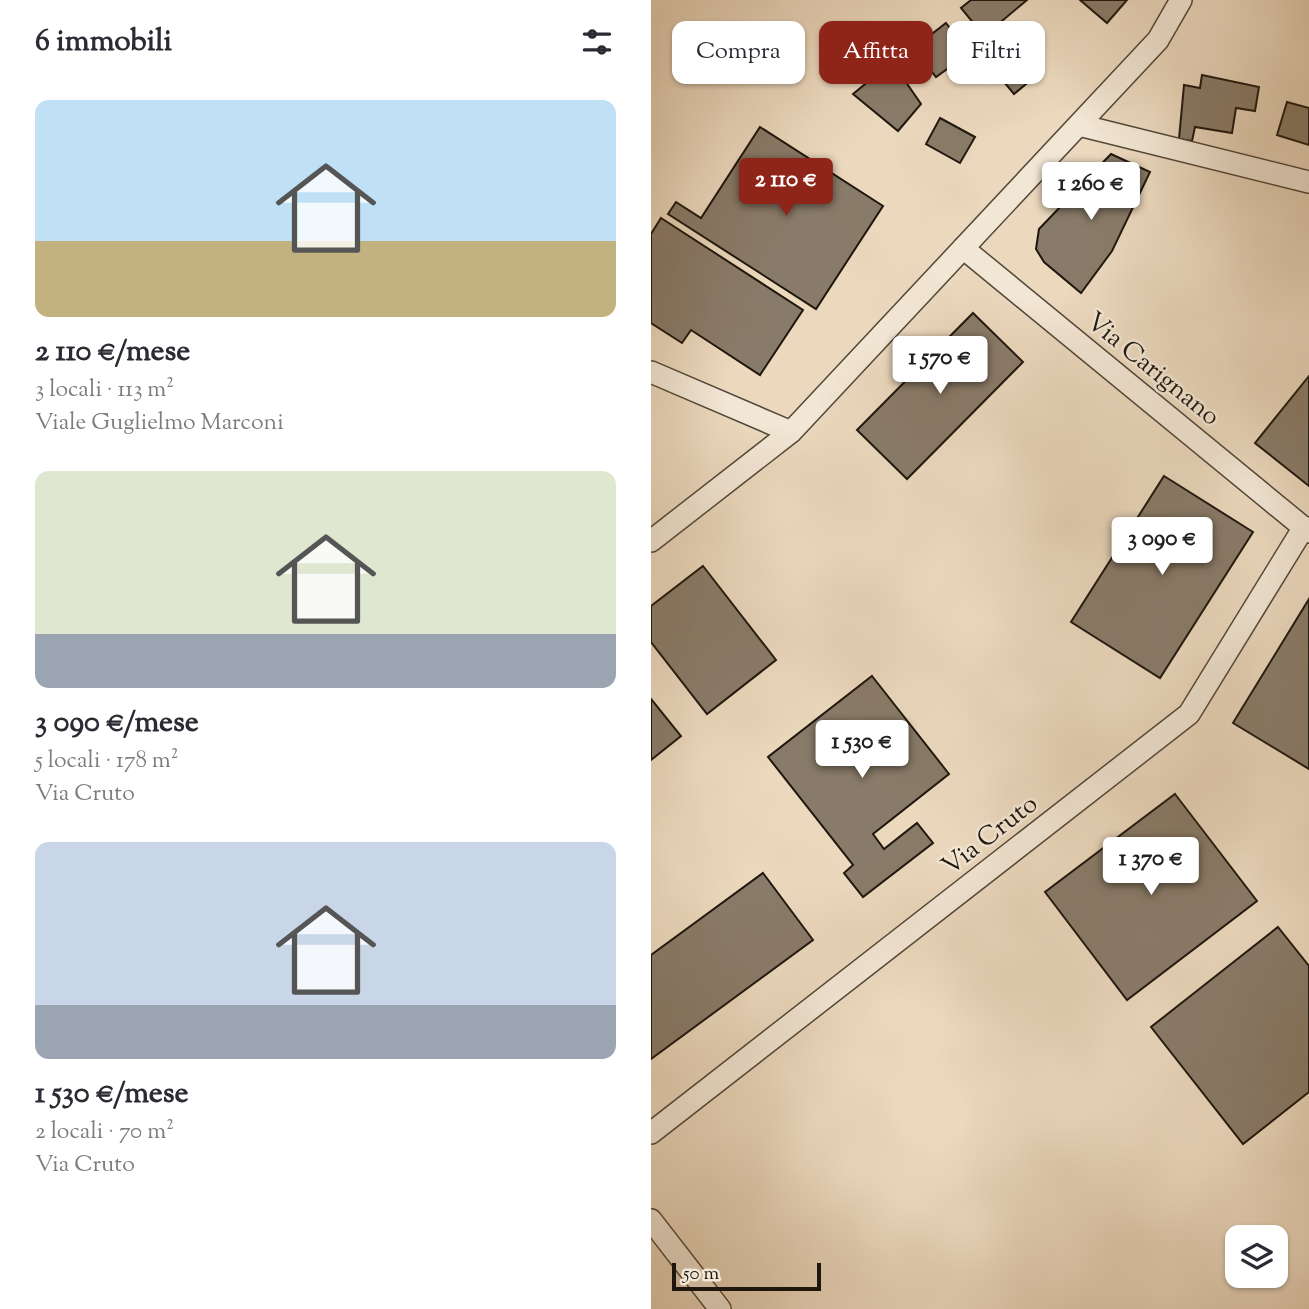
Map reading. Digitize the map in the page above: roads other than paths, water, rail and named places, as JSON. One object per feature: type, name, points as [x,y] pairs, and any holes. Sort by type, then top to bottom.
[{"type":"street","points":[[651,541],[791,432],[1158,40],[1181,0]]},
{"type":"street","points":[[1079,125],[1309,182]]},
{"type":"street","name":"Via Carignano","points":[[963,248],[1306,529]]},
{"type":"street","points":[[651,372],[791,432]]},
{"type":"street","name":"Via Cruto","points":[[651,1133],[1189,714],[1306,529]]},
{"type":"street","points":[[651,1220],[720,1309]]}]
